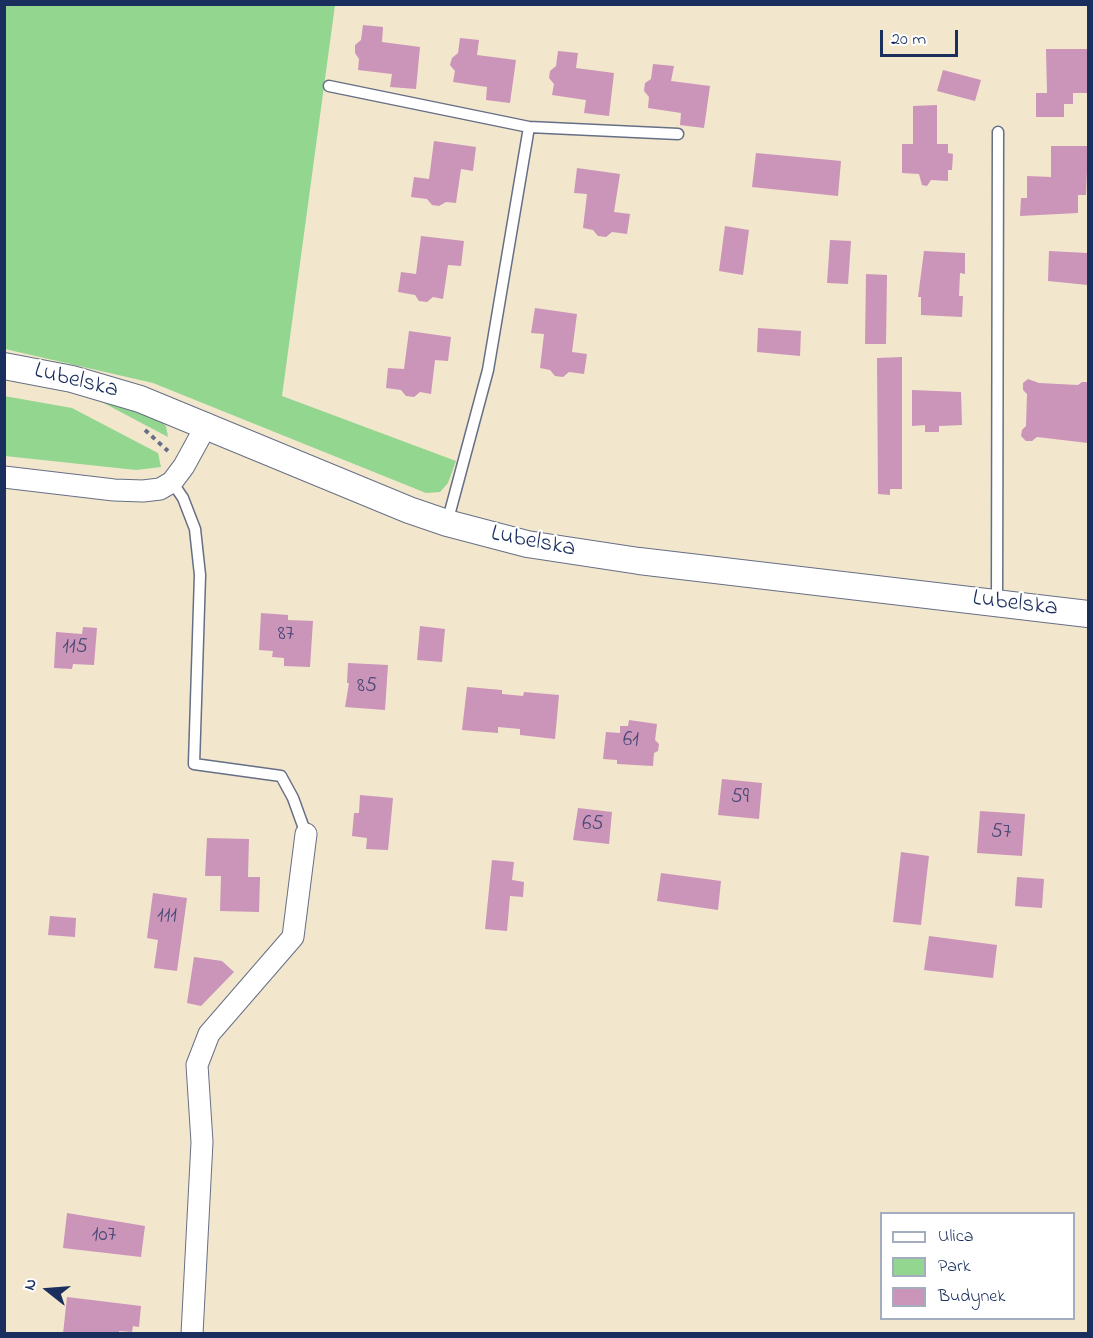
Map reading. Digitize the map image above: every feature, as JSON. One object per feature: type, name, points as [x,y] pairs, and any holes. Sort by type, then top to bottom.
[{"type":"street","name":"Lubelska","points":[[4,366],[105,387],[207,424],[447,524],[557,549],[1089,614]]},
{"type":"street","points":[[4,477],[143,492],[160,489],[172,482],[207,424]]},
{"type":"street","points":[[192,1334],[202,1142],[197,1065],[209,1034],[292,937],[306,834]]},
{"type":"lane","points":[[329,86],[529,127],[678,134]]},
{"type":"lane","points":[[447,524],[488,370],[529,127]]},
{"type":"lane","points":[[996,603],[998,132]]},
{"type":"lane","points":[[172,482],[183,498],[195,530],[201,575],[194,764],[281,776],[293,798],[306,834]]},
{"type":"green space","points":[[5,5],[335,5],[282,396],[456,461],[448,483],[440,492],[426,493],[153,383],[5,349]]},
{"type":"green space","points":[[4,396],[72,408],[158,453],[161,467],[136,470],[5,456]]},
{"type":"green space","points":[[96,399],[158,418],[166,426],[168,437]]},
{"type":"building","points":[[363,25],[383,27],[382,42],[420,47],[416,89],[390,87],[392,74],[358,70],[359,59],[355,53],[355,45],[361,40]]},
{"type":"building","points":[[460,38],[479,40],[477,55],[516,60],[510,103],[486,100],[487,87],[453,82],[455,71],[450,65],[452,58],[458,53]]},
{"type":"building","points":[[1046,49],[1088,49],[1088,93],[1073,93],[1073,104],[1064,104],[1064,117],[1036,117],[1036,93],[1047,93]]},
{"type":"building","points":[[558,51],[578,53],[576,68],[614,73],[609,116],[584,113],[586,100],[552,95],[554,84],[549,78],[550,71],[556,66]]},
{"type":"building","points":[[653,64],[674,66],[671,81],[710,86],[704,128],[680,125],[681,113],[648,108],[649,97],[644,91],[645,83],[651,79]]},
{"type":"building","points":[[943,70],[981,80],[975,101],[937,91]]},
{"type":"building","points":[[937,105],[937,144],[948,144],[948,153],[953,154],[952,170],[948,170],[948,181],[931,180],[927,186],[922,185],[919,174],[902,173],[902,144],[913,144],[913,106]]},
{"type":"building","points":[[434,141],[476,147],[473,171],[461,169],[456,203],[446,202],[439,206],[432,205],[427,199],[411,197],[414,177],[429,179]]},
{"type":"building","points":[[1051,146],[1088,146],[1086,195],[1078,195],[1078,213],[1020,216],[1021,198],[1027,198],[1027,176],[1051,177]]},
{"type":"building","points":[[756,153],[841,161],[838,196],[752,187]]},
{"type":"building","points":[[577,168],[620,174],[614,212],[630,214],[627,234],[612,232],[606,237],[598,236],[593,230],[583,228],[587,194],[574,193]]},
{"type":"building","points":[[725,226],[749,230],[743,275],[719,271]]},
{"type":"building","points":[[421,236],[464,241],[461,266],[448,265],[443,299],[433,297],[427,302],[419,301],[415,295],[398,292],[401,272],[416,274]]},
{"type":"building","points":[[830,240],[851,241],[848,284],[827,283]]},
{"type":"building","points":[[924,251],[965,253],[965,274],[960,273],[959,296],[963,296],[962,317],[921,315],[921,297],[918,297]]},
{"type":"building","points":[[1049,251],[1088,253],[1088,285],[1048,281]]},
{"type":"building","points":[[866,274],[887,275],[886,344],[865,344]]},
{"type":"building","points":[[535,308],[577,314],[572,352],[587,354],[584,374],[569,372],[563,377],[555,376],[550,370],[540,368],[544,334],[531,333]]},
{"type":"building","points":[[758,328],[801,331],[800,356],[757,352]]},
{"type":"building","points":[[409,331],[451,337],[448,361],[435,360],[431,394],[420,392],[414,397],[406,396],[401,390],[386,388],[388,368],[404,369]]},
{"type":"building","points":[[902,357],[902,489],[890,489],[890,495],[878,494],[877,358]]},
{"type":"building","points":[[1028,379],[1039,383],[1078,385],[1088,382],[1088,443],[1037,437],[1032,441],[1026,441],[1021,436],[1026,426],[1027,394],[1023,390],[1023,383]]},
{"type":"building","points":[[912,390],[961,392],[962,425],[939,426],[939,432],[925,432],[925,425],[912,426]]},
{"type":"building","points":[[261,613],[288,615],[288,620],[313,621],[310,667],[284,666],[284,658],[272,657],[273,651],[259,650]]},
{"type":"building","points":[[420,626],[445,629],[442,662],[417,660]]},
{"type":"building","points":[[83,627],[97,628],[94,665],[73,664],[72,669],[54,668],[56,632],[82,634]]},
{"type":"building","points":[[348,663],[388,665],[385,710],[345,707],[349,683],[347,683]]},
{"type":"building","points":[[467,687],[502,690],[502,694],[523,696],[524,692],[559,695],[555,739],[520,735],[520,729],[498,727],[498,733],[462,730]]},
{"type":"building","points":[[629,720],[657,724],[655,740],[659,744],[658,751],[654,753],[653,766],[617,764],[617,760],[603,759],[606,732],[620,733],[620,726],[628,726]]},
{"type":"building","points":[[722,779],[762,783],[759,819],[718,815]]},
{"type":"building","points":[[360,795],[393,798],[388,850],[366,849],[367,838],[352,836],[354,813],[359,813]]},
{"type":"building","points":[[578,808],[612,812],[609,844],[573,840]]},
{"type":"building","points":[[980,811],[1025,814],[1022,856],[977,853]]},
{"type":"building","points":[[207,838],[249,839],[248,877],[260,877],[259,912],[220,911],[221,876],[205,876]]},
{"type":"building","points":[[901,852],[929,856],[921,925],[893,922]]},
{"type":"building","points":[[492,860],[514,862],[512,880],[524,882],[523,897],[510,896],[507,931],[485,929]]},
{"type":"building","points":[[661,873],[721,881],[718,910],[657,901]]},
{"type":"building","points":[[1017,877],[1044,879],[1042,908],[1015,906]]},
{"type":"building","points":[[153,893],[187,898],[177,971],[154,968],[158,940],[147,938]]},
{"type":"building","points":[[50,916],[76,918],[75,937],[48,935]]},
{"type":"building","points":[[929,936],[997,945],[993,978],[924,970]]},
{"type":"building","points":[[194,957],[222,961],[234,972],[201,1006],[187,1003]]},
{"type":"building","points":[[67,1213],[145,1226],[141,1257],[63,1248]]},
{"type":"building","points":[[67,1297],[141,1306],[139,1327],[133,1326],[132,1332],[119,1331],[119,1334],[63,1334]]}]
